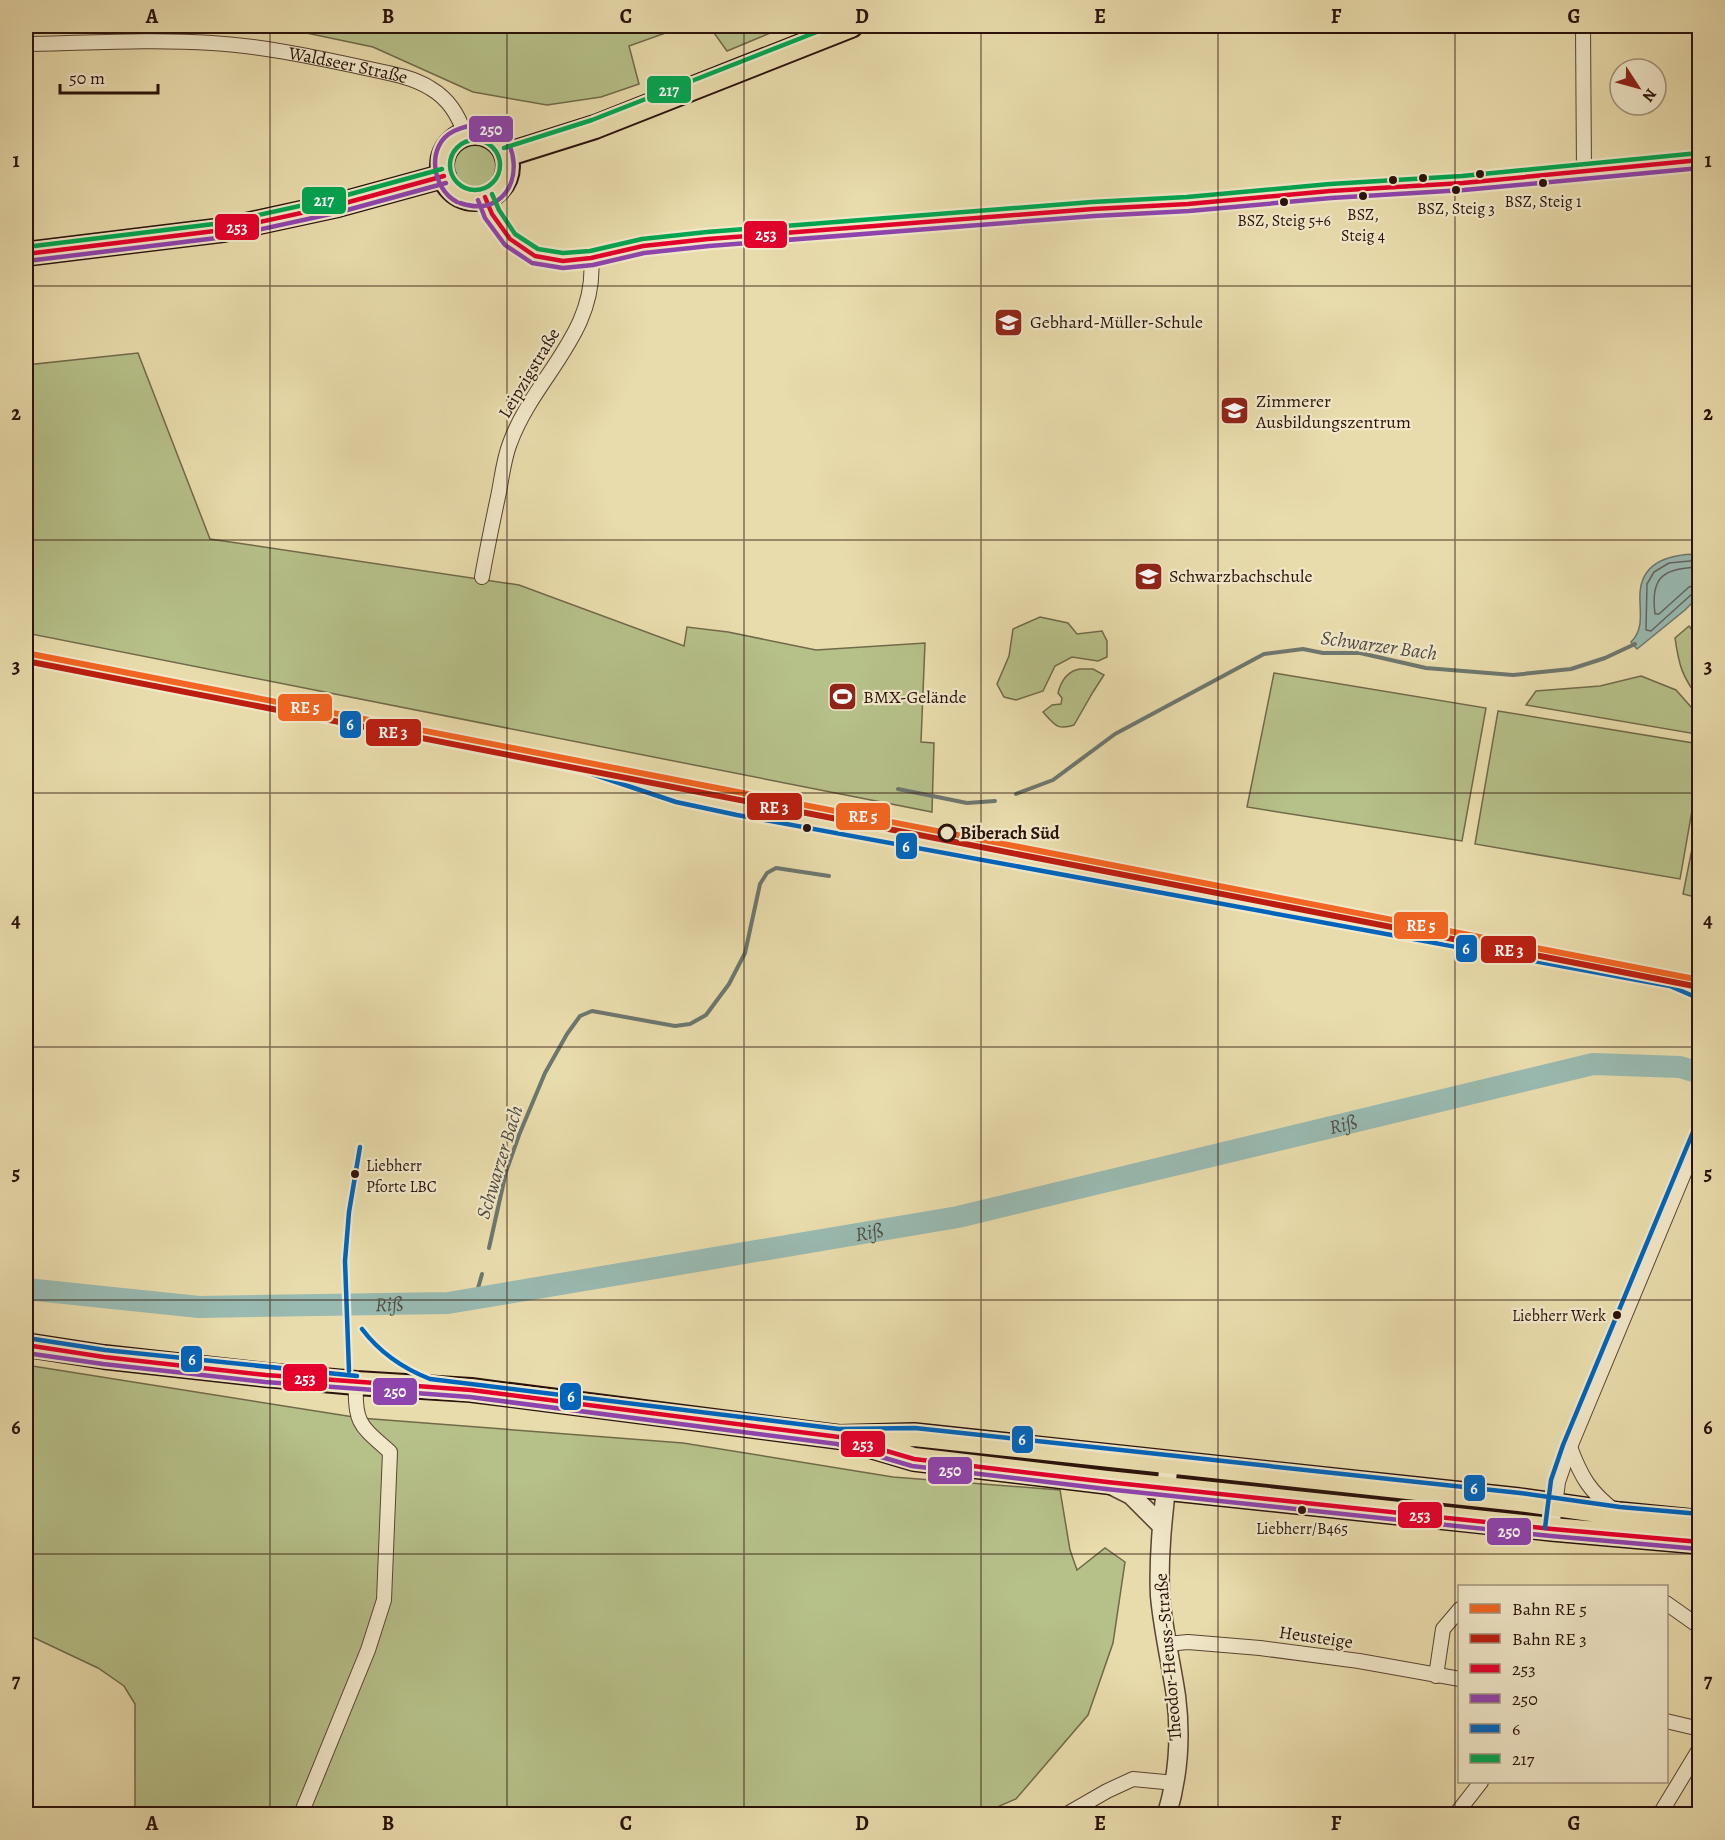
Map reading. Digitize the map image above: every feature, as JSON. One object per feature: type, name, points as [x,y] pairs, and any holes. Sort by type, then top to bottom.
[{"type":"main road","points":[[507,155],[595,126],[851,26]]},
{"type":"main road","points":[[483,133],[493,138],[507,155],[506,177],[493,194],[485,197],[472,199],[461,196],[452,190],[444,176],[442,160],[446,150],[452,141],[465,134],[483,133]]},
{"type":"main road","points":[[26,254],[223,230],[338,205],[444,176]]},
{"type":"main road","points":[[26,1345],[115,1359],[356,1383],[471,1390],[839,1437],[914,1435],[1700,1522]]},
{"type":"main road","points":[[839,1437],[914,1459],[1107,1482],[1700,1542]]},
{"type":"street","points":[[1583,26],[1584,172]]},
{"type":"street","name":"Waldseer Straße","points":[[26,44],[212,43],[265,48],[321,58],[405,77],[430,88],[446,100],[460,118],[465,134]]},
{"type":"street","points":[[485,197],[492,214],[510,240],[535,256],[563,261],[591,258],[643,246],[708,239],[931,223],[1093,208],[1188,204],[1330,191],[1463,183],[1700,160]]},
{"type":"street","name":"Leipzigstraße","points":[[482,577],[509,445],[529,403],[568,346],[585,313],[593,278],[591,258]]},
{"type":"street","points":[[1552,1528],[1558,1482],[1570,1447],[1700,1135]]},
{"type":"street","points":[[301,1815],[368,1650],[384,1600],[390,1452],[364,1429],[356,1415],[356,1383]]},
{"type":"street","points":[[1570,1447],[1581,1475],[1592,1492],[1619,1514]]},
{"type":"street","name":"Theodor-Heuss-Straße","points":[[1167,1815],[1175,1782],[1178,1721],[1161,1598],[1161,1525],[1169,1462]]},
{"type":"street","points":[[1107,1482],[1131,1495],[1161,1525]]},
{"type":"street","points":[[1668,1604],[1700,1627]]},
{"type":"street","points":[[1436,1676],[1443,1629],[1458,1611]]},
{"type":"street","name":"Heusteige","points":[[1167,1644],[1188,1642],[1260,1648],[1359,1661],[1458,1679]]},
{"type":"street","points":[[1668,1721],[1700,1729]]},
{"type":"street","points":[[1660,1815],[1700,1748]]},
{"type":"street","points":[[1067,1815],[1107,1791],[1133,1779],[1175,1782]]},
{"type":"street","points":[[1456,1815],[1480,1783]]},
{"type":"green space","points":[[215,26],[250,26],[224,30]]},
{"type":"green space","points":[[250,26],[685,26],[629,46],[639,84],[601,97],[547,105],[473,92],[373,47],[297,31]]},
{"type":"green space","points":[[709,26],[787,26],[727,51]]},
{"type":"green space","points":[[475,141],[492,148],[499,165],[492,182],[475,189],[458,182],[451,165],[458,148]]},
{"type":"green space","points":[[138,353],[210,539],[519,585],[684,646],[687,627],[728,632],[816,650],[925,643],[921,742],[934,743],[932,812],[26,633],[26,365]]},
{"type":"green space","points":[[1040,617],[1068,623],[1077,634],[1102,631],[1107,641],[1107,657],[1098,661],[1072,657],[1055,666],[1043,691],[1016,700],[1004,697],[997,684],[1009,656],[1013,629]]},
{"type":"green space","points":[[1689,626],[1699,637],[1699,699],[1682,670],[1675,638]]},
{"type":"green space","points":[[1080,669],[1093,669],[1104,675],[1074,725],[1060,727],[1043,712],[1052,705],[1061,704],[1062,698],[1058,693],[1061,684],[1069,674]]},
{"type":"green space","points":[[1274,673],[1486,708],[1462,841],[1247,807]]},
{"type":"green space","points":[[1641,676],[1676,690],[1699,716],[1696,734],[1526,705],[1536,691],[1600,686]]},
{"type":"green space","points":[[1498,711],[1699,744],[1699,771],[1680,879],[1475,844]]},
{"type":"green space","points":[[1699,814],[1700,898],[1683,894]]},
{"type":"green space","points":[[26,1365],[360,1418],[683,1443],[893,1477],[1060,1490],[1070,1550],[1077,1570],[1105,1548],[1125,1562],[1113,1643],[1088,1715],[1016,1799],[981,1814],[135,1814],[135,1704],[124,1686],[98,1668],[26,1634]]},
{"type":"water","points":[[1699,554],[1699,596],[1637,649],[1631,642],[1640,625],[1640,593],[1646,573],[1660,561],[1679,555]]},
{"type":"waterway","name":"Schwarzer Bach","points":[[1016,794],[1053,780],[1115,734],[1264,654],[1303,649],[1323,653],[1360,653],[1426,668],[1513,675],[1571,669],[1605,658],[1635,644]]},
{"type":"waterway","name":"Schwarzer Bach","points":[[898,789],[967,803],[995,801]]},
{"type":"waterway","name":"Schwarzer Bach","points":[[489,1248],[506,1172],[519,1135],[545,1073],[580,1016],[592,1011],[675,1026],[690,1024],[706,1015],[729,984],[745,953],[760,884],[767,873],[776,868],[829,876]]},
{"type":"waterway","name":"Riß","points":[[26,1289],[199,1307],[448,1303],[958,1217],[1593,1064],[1680,1067],[1700,1073]]},
{"type":"waterway","name":"Schwarzer Bach","points":[[475,1299],[482,1274]]},
{"type":"transit line","name":"217","points":[[504,148],[592,120],[832,26]]},
{"type":"transit line","name":"250","points":[[457,202],[449,196],[437,178],[435,167],[439,146],[454,131],[479,125],[498,131],[509,145],[514,163],[511,182],[501,197],[484,206],[460,203]]},
{"type":"transit line","name":"217","points":[[475,140],[493,147],[500,165],[493,183],[475,190],[457,183],[450,165],[457,147],[475,140]]},
{"type":"transit line","name":"217","points":[[492,194],[499,210],[515,234],[538,249],[563,253],[590,251],[642,239],[707,232],[1462,176],[1699,153]]},
{"type":"transit line","name":"253","points":[[485,197],[492,214],[510,239],[535,256],[563,261],[591,258],[643,246],[708,239],[1093,209],[1188,204],[1330,191],[1463,183],[1700,160]]},
{"type":"transit line","name":"250","points":[[478,200],[485,218],[505,245],[532,263],[563,268],[593,265],[644,253],[709,246],[1094,216],[1189,211],[1331,198],[1464,190],[1700,168]]},
{"type":"transit line","name":"217","points":[[26,247],[222,223],[336,198],[442,169]]},
{"type":"transit line","name":"253","points":[[26,254],[223,230],[338,205],[444,176]]},
{"type":"transit line","name":"250","points":[[27,261],[225,237],[340,212],[446,183]]},
{"type":"transit line","points":[[26,653],[1700,980]]},
{"type":"transit line","name":"6","points":[[27,660],[583,771],[676,802],[737,815],[1670,986],[1700,999]]},
{"type":"transit line","points":[[26,661],[1699,987]]},
{"type":"transit line","name":"6","points":[[1545,1528],[1551,1480],[1563,1445],[1693,1132]]},
{"type":"transit line","name":"6","points":[[349,1371],[345,1261],[349,1212],[360,1147]]},
{"type":"transit line","name":"6","points":[[362,1329],[392,1359],[430,1379],[839,1429],[915,1428],[1700,1514]]},
{"type":"transit line","name":"6","points":[[27,1338],[105,1350],[357,1376]]},
{"type":"transit line","name":"253","points":[[26,1345],[104,1357],[266,1375],[471,1390],[839,1437],[914,1459],[1107,1482],[1552,1529],[1700,1542]]},
{"type":"transit line","name":"250","points":[[26,1353],[265,1382],[470,1397],[837,1444],[912,1466],[1106,1489],[1551,1536],[1699,1549]]},
{"type":"place","name":"BSZ, Steig 1","points":[[1543,183]]},
{"type":"place","name":"BSZ, Steig 3","points":[[1456,190]]},
{"type":"place","name":"BSZ, Steig 4","points":[[1363,196]]},
{"type":"place","name":"BSZ, Steig 5+6","points":[[1284,202]]},
{"type":"place","name":"Gebhard-Müller-Schule","points":[[1009,322]]},
{"type":"place","name":"Zimmerer Ausbildungszentrum","points":[[1235,411]]},
{"type":"place","name":"Schwarzbachschule","points":[[1148,576]]},
{"type":"place","name":"BMX-Gelände","points":[[842,697]]},
{"type":"place","name":"Biberach Süd","points":[[947,833]]},
{"type":"place","name":"Liebherr Pforte LBC","points":[[355,1174]]},
{"type":"place","name":"Liebherr Werk","points":[[1617,1315]]},
{"type":"place","name":"Liebherr/B465","points":[[1302,1510]]}]
